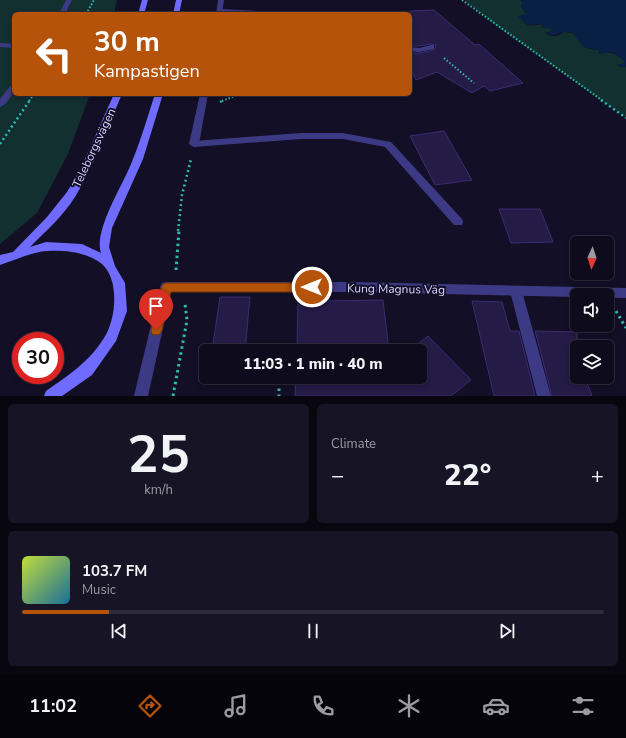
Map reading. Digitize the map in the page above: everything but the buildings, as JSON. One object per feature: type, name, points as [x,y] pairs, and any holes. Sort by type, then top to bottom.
[{"type":"main road","points":[[142,12],[145,0]]},
{"type":"main road","points":[[176,12],[179,0]]},
{"type":"main road","name":"Teleborgsvägen","points":[[17,253],[51,220],[71,195],[85,170],[117,96]]},
{"type":"main road","points":[[51,396],[63,392],[86,371],[103,351],[115,332],[121,312],[122,294],[118,278],[110,264],[104,247],[107,228],[138,159],[159,96]]},
{"type":"main road","points":[[0,260],[17,253],[39,247],[61,245],[80,248],[96,254],[110,264]]},
{"type":"street","points":[[63,12],[69,0]]},
{"type":"street","points":[[219,12],[221,0]]},
{"type":"street","points":[[0,45],[12,46]]},
{"type":"street","points":[[412,49],[419,50],[431,47]]},
{"type":"street","points":[[0,104],[12,89]]},
{"type":"street","points":[[204,96],[194,144],[301,136],[342,136],[388,144],[458,222]]},
{"type":"street","name":"Kung Magnus Väg","points":[[141,396],[166,288],[352,288],[626,293]]},
{"type":"street","points":[[516,291],[544,396]]},
{"type":"path","points":[[87,12],[94,0]]},
{"type":"path","points":[[462,0],[626,118]]},
{"type":"path","points":[[431,47],[474,83]]},
{"type":"path","points":[[0,144],[33,96]]},
{"type":"path","points":[[279,384],[279,396]]},
{"type":"green space","points":[[0,0],[117,0],[114,12],[12,12],[12,96],[89,96],[68,154],[37,213],[0,244]]},
{"type":"green space","points":[[464,0],[520,0],[523,2],[521,6],[526,14],[522,16],[521,19],[526,24],[530,26],[544,25],[541,27],[551,28],[552,31],[545,33],[552,36],[557,36],[563,32],[573,33],[586,48],[600,50],[598,53],[606,52],[619,57],[625,62],[620,67],[626,67],[626,118],[499,28]]},
{"type":"water","points":[[520,0],[626,0],[626,67],[620,67],[617,64],[624,64],[625,61],[612,52],[599,54],[600,50],[583,47],[573,33],[564,32],[550,35],[545,33],[552,31],[551,28],[541,27],[544,25],[541,24],[527,25],[518,16],[526,14],[521,6],[523,1]]},
{"type":"route","points":[[156,330],[166,288],[312,287]]}]
